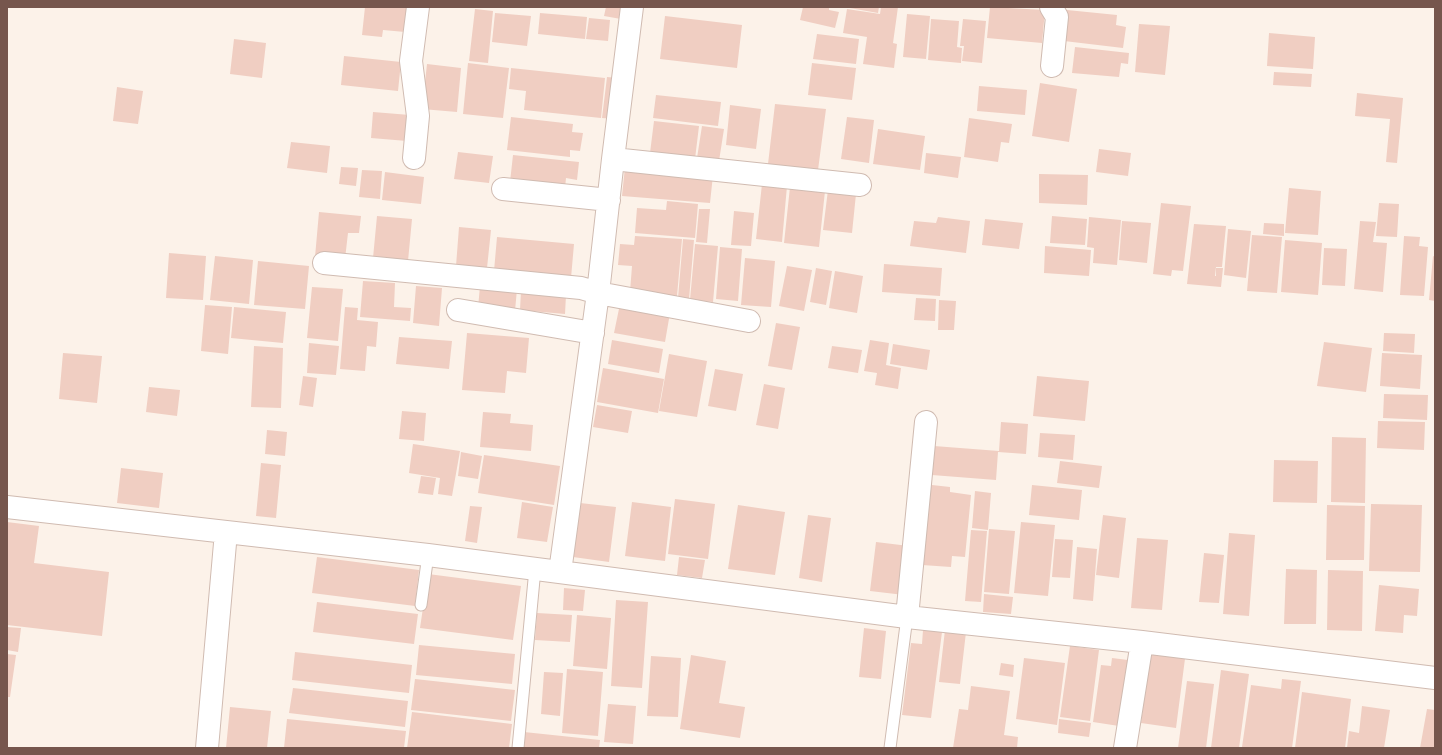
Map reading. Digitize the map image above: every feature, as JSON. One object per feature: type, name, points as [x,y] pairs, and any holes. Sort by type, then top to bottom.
[{"type":"street","points":[[414,158],[418,116],[411,61],[418,7]]},
{"type":"street","points":[[560,572],[593,333],[632,7]]},
{"type":"street","points":[[1051,7],[1057,17],[1052,66]]},
{"type":"street","points":[[613,159],[860,185]]},
{"type":"street","points":[[503,189],[609,200]]},
{"type":"street","points":[[324,263],[581,288],[598,293],[749,321]]},
{"type":"street","points":[[458,310],[593,333]]},
{"type":"street","points":[[907,617],[926,422]]},
{"type":"street","points":[[7,507],[428,555],[907,617],[1142,642],[1435,678]]},
{"type":"street","points":[[207,748],[226,532]]},
{"type":"street","points":[[1125,748],[1142,642]]},
{"type":"lane","points":[[421,605],[428,555]]},
{"type":"lane","points":[[518,748],[535,569]]},
{"type":"lane","points":[[890,748],[907,617]]},
{"type":"building","points":[[365,7],[408,7],[405,32],[383,30],[382,37],[362,35]]},
{"type":"building","points":[[606,7],[623,7],[621,19],[604,16]]},
{"type":"building","points":[[803,7],[829,7],[829,10],[839,12],[835,28],[800,20]]},
{"type":"building","points":[[844,7],[879,7],[878,13]]},
{"type":"building","points":[[881,7],[898,7],[893,43],[897,44],[894,68],[863,64],[867,37],[843,33],[847,9],[880,14]]},
{"type":"building","points":[[990,7],[1045,10],[1042,43],[987,38]]},
{"type":"building","points":[[475,9],[493,11],[488,63],[469,61]]},
{"type":"building","points":[[1067,10],[1117,15],[1116,25],[1126,27],[1123,48],[1064,41]]},
{"type":"building","points":[[495,13],[531,16],[527,46],[492,42]]},
{"type":"building","points":[[540,13],[587,17],[585,39],[538,34]]},
{"type":"building","points":[[907,14],[930,16],[926,59],[903,57]]},
{"type":"building","points":[[665,16],[742,25],[737,68],[660,59]]},
{"type":"building","points":[[589,18],[610,20],[608,41],[586,39]]},
{"type":"building","points":[[931,19],[959,21],[957,47],[962,48],[961,63],[928,60]]},
{"type":"building","points":[[963,19],[986,21],[982,63],[962,61],[964,46],[960,46]]},
{"type":"building","points":[[1139,24],[1170,26],[1165,75],[1135,72]]},
{"type":"building","points":[[1269,33],[1315,37],[1313,69],[1267,66]]},
{"type":"building","points":[[817,34],[859,39],[856,64],[813,59]]},
{"type":"building","points":[[234,39],[266,43],[262,78],[230,74]]},
{"type":"building","points":[[1075,47],[1129,53],[1128,64],[1121,63],[1119,77],[1072,73]]},
{"type":"building","points":[[344,56],[401,62],[398,91],[341,85]]},
{"type":"building","points":[[468,63],[509,68],[503,118],[463,114]]},
{"type":"building","points":[[812,63],[856,68],[852,100],[808,95]]},
{"type":"building","points":[[427,64],[461,68],[457,112],[422,109]]},
{"type":"building","points":[[511,68],[605,78],[601,118],[524,110],[526,91],[509,89]]},
{"type":"building","points":[[1274,72],[1312,74],[1311,87],[1273,85]]},
{"type":"building","points":[[607,77],[619,78],[614,119],[602,118]]},
{"type":"building","points":[[1040,83],[1077,89],[1069,142],[1032,136]]},
{"type":"building","points":[[979,86],[1027,90],[1025,115],[977,111]]},
{"type":"building","points":[[117,87],[143,91],[138,124],[113,121]]},
{"type":"building","points":[[1357,93],[1403,98],[1397,163],[1386,162],[1390,119],[1355,116]]},
{"type":"building","points":[[656,95],[721,102],[718,126],[653,118]]},
{"type":"building","points":[[775,104],[826,109],[818,170],[768,164]]},
{"type":"building","points":[[730,105],[761,109],[756,149],[726,145]]},
{"type":"building","points":[[373,112],[410,115],[407,141],[371,138]]},
{"type":"building","points":[[511,117],[573,124],[572,132],[583,133],[580,151],[570,150],[570,157],[507,150]]},
{"type":"building","points":[[847,117],[874,120],[869,163],[841,159]]},
{"type":"building","points":[[969,118],[1012,124],[1009,143],[1001,142],[998,162],[964,157]]},
{"type":"building","points":[[654,121],[699,126],[695,159],[650,153]]},
{"type":"building","points":[[702,126],[724,129],[719,161],[697,158]]},
{"type":"building","points":[[878,129],[925,136],[920,170],[873,164]]},
{"type":"building","points":[[291,142],[330,146],[327,173],[287,168]]},
{"type":"building","points":[[1099,149],[1131,153],[1128,176],[1096,172]]},
{"type":"building","points":[[458,152],[493,156],[489,183],[454,179]]},
{"type":"building","points":[[926,153],[961,157],[958,178],[924,173]]},
{"type":"building","points":[[513,155],[579,162],[577,180],[566,178],[565,188],[510,182]]},
{"type":"building","points":[[341,167],[358,168],[356,186],[339,184]]},
{"type":"building","points":[[625,167],[713,175],[710,203],[622,196]]},
{"type":"building","points":[[362,170],[382,171],[380,199],[359,197]]},
{"type":"building","points":[[385,172],[424,177],[421,204],[382,200]]},
{"type":"building","points":[[1039,174],[1088,175],[1087,205],[1039,203]]},
{"type":"building","points":[[762,184],[787,186],[782,242],[756,239]]},
{"type":"building","points":[[790,187],[825,191],[819,247],[784,243]]},
{"type":"building","points":[[1289,188],[1321,191],[1318,235],[1285,233]]},
{"type":"building","points":[[828,190],[856,194],[852,233],[823,230]]},
{"type":"building","points":[[667,201],[698,204],[695,238],[635,233],[637,208],[666,210]]},
{"type":"building","points":[[1161,203],[1191,206],[1183,271],[1172,270],[1171,276],[1153,274]]},
{"type":"building","points":[[1379,203],[1399,204],[1397,237],[1376,236]]},
{"type":"building","points":[[699,209],[710,209],[707,243],[696,242]]},
{"type":"building","points":[[734,211],[754,213],[751,246],[731,245]]},
{"type":"building","points":[[319,212],[361,216],[359,233],[348,233],[345,259],[315,257]]},
{"type":"building","points":[[377,216],[412,219],[408,261],[373,258]]},
{"type":"building","points":[[1052,216],[1087,219],[1085,245],[1050,243]]},
{"type":"building","points":[[938,217],[970,221],[966,253],[910,246],[914,221],[936,223]]},
{"type":"building","points":[[1089,217],[1121,220],[1117,265],[1093,263],[1094,248],[1087,247]]},
{"type":"building","points":[[985,219],[1023,223],[1019,249],[982,245]]},
{"type":"building","points":[[1122,221],[1151,223],[1147,263],[1119,260]]},
{"type":"building","points":[[1360,221],[1376,222],[1373,242],[1387,243],[1383,292],[1354,289]]},
{"type":"building","points":[[1264,223],[1284,224],[1284,236],[1263,234]]},
{"type":"building","points":[[1194,224],[1226,226],[1222,267],[1216,267],[1215,276],[1216,268],[1223,268],[1221,287],[1187,284]]},
{"type":"building","points":[[459,227],[491,230],[487,268],[456,266]]},
{"type":"building","points":[[1228,229],[1251,231],[1246,278],[1224,275]]},
{"type":"building","points":[[1252,235],[1282,237],[1277,293],[1247,291]]},
{"type":"building","points":[[635,236],[682,239],[677,296],[630,292],[632,266],[618,265],[620,244],[634,245]]},
{"type":"building","points":[[1404,236],[1420,237],[1419,246],[1428,247],[1424,296],[1400,295]]},
{"type":"building","points":[[497,237],[574,244],[571,278],[494,271]]},
{"type":"building","points":[[683,239],[694,240],[689,299],[678,298]]},
{"type":"building","points":[[1285,240],[1322,243],[1318,295],[1281,292]]},
{"type":"building","points":[[695,244],[718,246],[713,302],[690,300]]},
{"type":"building","points":[[1045,246],[1091,250],[1089,276],[1044,273]]},
{"type":"building","points":[[720,247],[742,249],[738,301],[716,299]]},
{"type":"building","points":[[1324,248],[1347,249],[1345,286],[1322,285]]},
{"type":"building","points":[[169,253],[206,256],[203,300],[166,298]]},
{"type":"building","points":[[215,256],[253,260],[249,304],[210,300]]},
{"type":"building","points":[[1433,256],[1435,257],[1435,301],[1429,300]]},
{"type":"building","points":[[745,258],[775,261],[771,307],[741,305]]},
{"type":"building","points":[[258,261],[309,266],[305,309],[254,305]]},
{"type":"building","points":[[884,264],[942,268],[940,296],[882,292]]},
{"type":"building","points":[[787,266],[812,270],[804,311],[779,306]]},
{"type":"building","points":[[816,268],[832,271],[826,305],[810,302]]},
{"type":"building","points":[[835,271],[863,276],[857,313],[829,308]]},
{"type":"building","points":[[363,281],[395,283],[394,307],[411,308],[410,321],[360,317]]},
{"type":"building","points":[[416,286],[442,288],[439,326],[413,323]]},
{"type":"building","points":[[480,286],[517,289],[515,311],[478,308]]},
{"type":"building","points":[[312,287],[343,289],[338,341],[307,338]]},
{"type":"building","points":[[521,291],[566,295],[565,314],[520,310]]},
{"type":"building","points":[[916,298],[936,299],[935,321],[914,320]]},
{"type":"building","points":[[939,300],[956,301],[954,330],[938,330]]},
{"type":"building","points":[[620,304],[670,313],[665,342],[614,333]]},
{"type":"building","points":[[205,305],[232,307],[228,354],[201,351]]},
{"type":"building","points":[[234,307],[286,312],[283,343],[231,338]]},
{"type":"building","points":[[345,307],[358,308],[357,320],[378,322],[376,347],[367,346],[365,371],[340,369]]},
{"type":"building","points":[[776,323],[800,327],[792,370],[768,366]]},
{"type":"building","points":[[467,333],[529,338],[526,373],[507,371],[505,393],[462,390]]},
{"type":"building","points":[[1384,333],[1415,334],[1414,353],[1383,351]]},
{"type":"building","points":[[399,337],[452,341],[449,369],[396,364]]},
{"type":"building","points":[[612,340],[663,349],[659,373],[608,364]]},
{"type":"building","points":[[870,340],[889,343],[886,365],[901,368],[898,389],[875,385],[877,373],[864,371]]},
{"type":"building","points":[[1324,342],[1372,348],[1366,392],[1317,386]]},
{"type":"building","points":[[309,343],[339,346],[336,375],[307,373]]},
{"type":"building","points":[[893,344],[930,350],[927,370],[890,364]]},
{"type":"building","points":[[254,346],[283,348],[281,408],[251,407]]},
{"type":"building","points":[[832,346],[862,350],[858,373],[828,368]]},
{"type":"building","points":[[63,353],[102,356],[97,403],[59,399]]},
{"type":"building","points":[[1382,353],[1422,355],[1420,389],[1380,386]]},
{"type":"building","points":[[669,354],[707,361],[697,417],[659,411]]},
{"type":"building","points":[[603,368],[664,379],[658,413],[597,402]]},
{"type":"building","points":[[715,369],[743,374],[736,411],[708,406]]},
{"type":"building","points":[[303,376],[317,378],[313,407],[299,405]]},
{"type":"building","points":[[1037,376],[1089,381],[1085,421],[1033,416]]},
{"type":"building","points":[[764,384],[785,388],[778,429],[756,425]]},
{"type":"building","points":[[149,387],[180,390],[177,416],[146,412]]},
{"type":"building","points":[[1384,394],[1428,395],[1427,420],[1383,418]]},
{"type":"building","points":[[597,405],[632,411],[628,433],[593,427]]},
{"type":"building","points":[[402,411],[426,413],[424,441],[399,439]]},
{"type":"building","points":[[483,412],[511,414],[510,423],[533,425],[531,451],[480,447]]},
{"type":"building","points":[[1378,421],[1425,422],[1424,450],[1377,448]]},
{"type":"building","points":[[1001,422],[1028,424],[1026,454],[998,452],[996,480],[932,475],[934,446],[999,451]]},
{"type":"building","points":[[267,430],[287,432],[285,456],[265,454]]},
{"type":"building","points":[[1040,433],[1075,435],[1073,460],[1038,457]]},
{"type":"building","points":[[1332,437],[1366,438],[1365,503],[1331,502]]},
{"type":"building","points":[[413,444],[460,451],[452,496],[438,494],[440,478],[409,473]]},
{"type":"building","points":[[461,452],[482,456],[478,479],[458,476]]},
{"type":"building","points":[[484,455],[560,466],[554,505],[478,493]]},
{"type":"building","points":[[1274,460],[1318,461],[1317,503],[1273,502]]},
{"type":"building","points":[[1060,461],[1102,466],[1099,488],[1057,483]]},
{"type":"building","points":[[261,463],[281,465],[276,518],[256,516]]},
{"type":"building","points":[[121,468],[163,473],[159,508],[117,503]]},
{"type":"building","points":[[421,476],[436,478],[433,495],[418,493]]},
{"type":"building","points":[[923,484],[950,487],[950,492],[971,495],[965,557],[952,556],[951,567],[922,565]]},
{"type":"building","points":[[1032,485],[1082,490],[1079,520],[1029,515]]},
{"type":"building","points":[[975,491],[991,493],[988,530],[972,528]]},
{"type":"building","points":[[675,499],[715,504],[708,559],[668,554]]},
{"type":"building","points":[[522,502],[553,507],[547,542],[517,538]]},
{"type":"building","points":[[632,502],[671,507],[665,561],[625,556]]},
{"type":"building","points":[[580,503],[616,507],[609,562],[573,557]]},
{"type":"building","points":[[1371,504],[1422,505],[1420,572],[1369,571]]},
{"type":"building","points":[[738,505],[785,512],[775,575],[728,569]]},
{"type":"building","points":[[1327,505],[1365,506],[1364,560],[1326,560]]},
{"type":"building","points":[[470,506],[482,507],[477,543],[465,541]]},
{"type":"building","points":[[808,515],[831,518],[822,582],[799,578]]},
{"type":"building","points":[[1103,515],[1126,518],[1119,578],[1096,575]]},
{"type":"building","points":[[7,522],[39,526],[34,563],[109,572],[102,636],[7,625]]},
{"type":"building","points":[[1021,522],[1055,525],[1048,596],[1014,593]]},
{"type":"building","points":[[989,529],[1015,531],[1009,594],[984,592]]},
{"type":"building","points":[[971,530],[987,531],[981,602],[965,601]]},
{"type":"building","points":[[1229,533],[1255,535],[1249,616],[1223,614]]},
{"type":"building","points":[[1137,538],[1168,540],[1162,610],[1131,608]]},
{"type":"building","points":[[1055,539],[1073,540],[1070,578],[1052,577]]},
{"type":"building","points":[[876,542],[909,546],[904,595],[870,591]]},
{"type":"building","points":[[1077,547],[1097,549],[1093,601],[1073,599]]},
{"type":"building","points":[[1204,553],[1224,555],[1219,603],[1199,602]]},
{"type":"building","points":[[317,557],[419,570],[415,606],[312,593]]},
{"type":"building","points":[[679,557],[705,560],[702,578],[677,575]]},
{"type":"building","points":[[1286,569],[1317,570],[1316,624],[1284,624]]},
{"type":"building","points":[[1328,570],[1363,571],[1362,631],[1327,630]]},
{"type":"building","points":[[428,574],[521,586],[513,640],[420,628]]},
{"type":"building","points":[[1379,585],[1419,589],[1417,616],[1404,615],[1403,633],[1375,631]]},
{"type":"building","points":[[564,588],[585,590],[583,611],[563,610]]},
{"type":"building","points":[[984,594],[1013,597],[1011,614],[983,612]]},
{"type":"building","points":[[616,600],[648,602],[642,688],[611,686]]},
{"type":"building","points":[[317,602],[418,614],[414,644],[313,632]]},
{"type":"building","points":[[537,613],[572,615],[570,642],[535,640]]},
{"type":"building","points":[[577,615],[611,618],[607,669],[573,666]]},
{"type":"building","points":[[7,627],[21,628],[18,652],[7,650]]},
{"type":"building","points":[[864,628],[886,631],[881,679],[859,677]]},
{"type":"building","points":[[923,630],[942,632],[931,718],[902,715],[911,643],[922,644]]},
{"type":"building","points":[[945,630],[966,632],[960,684],[939,682]]},
{"type":"building","points":[[419,645],[515,654],[512,684],[416,675]]},
{"type":"building","points":[[1070,646],[1099,650],[1090,721],[1060,717]]},
{"type":"building","points":[[1151,647],[1186,651],[1176,728],[1141,723]]},
{"type":"building","points":[[295,652],[412,665],[409,693],[292,680]]},
{"type":"building","points":[[7,654],[16,655],[10,697],[7,697]]},
{"type":"building","points":[[691,655],[726,661],[719,703],[745,707],[740,738],[680,729]]},
{"type":"building","points":[[651,656],[681,658],[678,717],[647,716]]},
{"type":"building","points":[[1024,658],[1065,663],[1057,725],[1016,719]]},
{"type":"building","points":[[1112,658],[1128,660],[1119,726],[1093,722],[1101,665],[1111,666]]},
{"type":"building","points":[[1001,663],[1014,665],[1013,677],[999,675]]},
{"type":"building","points":[[567,669],[603,672],[598,736],[562,733]]},
{"type":"building","points":[[1221,670],[1249,674],[1239,748],[1211,748]]},
{"type":"building","points":[[544,672],[563,673],[560,716],[541,714]]},
{"type":"building","points":[[415,679],[515,690],[511,721],[411,710]]},
{"type":"building","points":[[1282,679],[1301,681],[1292,748],[1242,747],[1251,685],[1281,689]]},
{"type":"building","points":[[1187,681],[1214,684],[1206,748],[1178,748]]},
{"type":"building","points":[[971,686],[1010,691],[1004,735],[1018,737],[1017,748],[953,748],[959,709],[968,710]]},
{"type":"building","points":[[293,688],[408,701],[405,727],[289,713]]},
{"type":"building","points":[[1302,692],[1351,699],[1345,748],[1295,748]]},
{"type":"building","points":[[608,704],[636,706],[633,744],[604,742]]},
{"type":"building","points":[[1362,706],[1390,710],[1384,748],[1347,748],[1349,731],[1359,733]]},
{"type":"building","points":[[230,707],[271,711],[267,748],[226,748]]},
{"type":"building","points":[[1427,709],[1435,710],[1435,748],[1420,748]]},
{"type":"building","points":[[412,712],[512,724],[509,748],[407,748]]},
{"type":"building","points":[[287,719],[406,731],[404,748],[284,748]]},
{"type":"building","points":[[1059,719],[1091,723],[1089,737],[1058,733]]},
{"type":"building","points":[[524,732],[600,740],[599,748],[522,748]]}]
